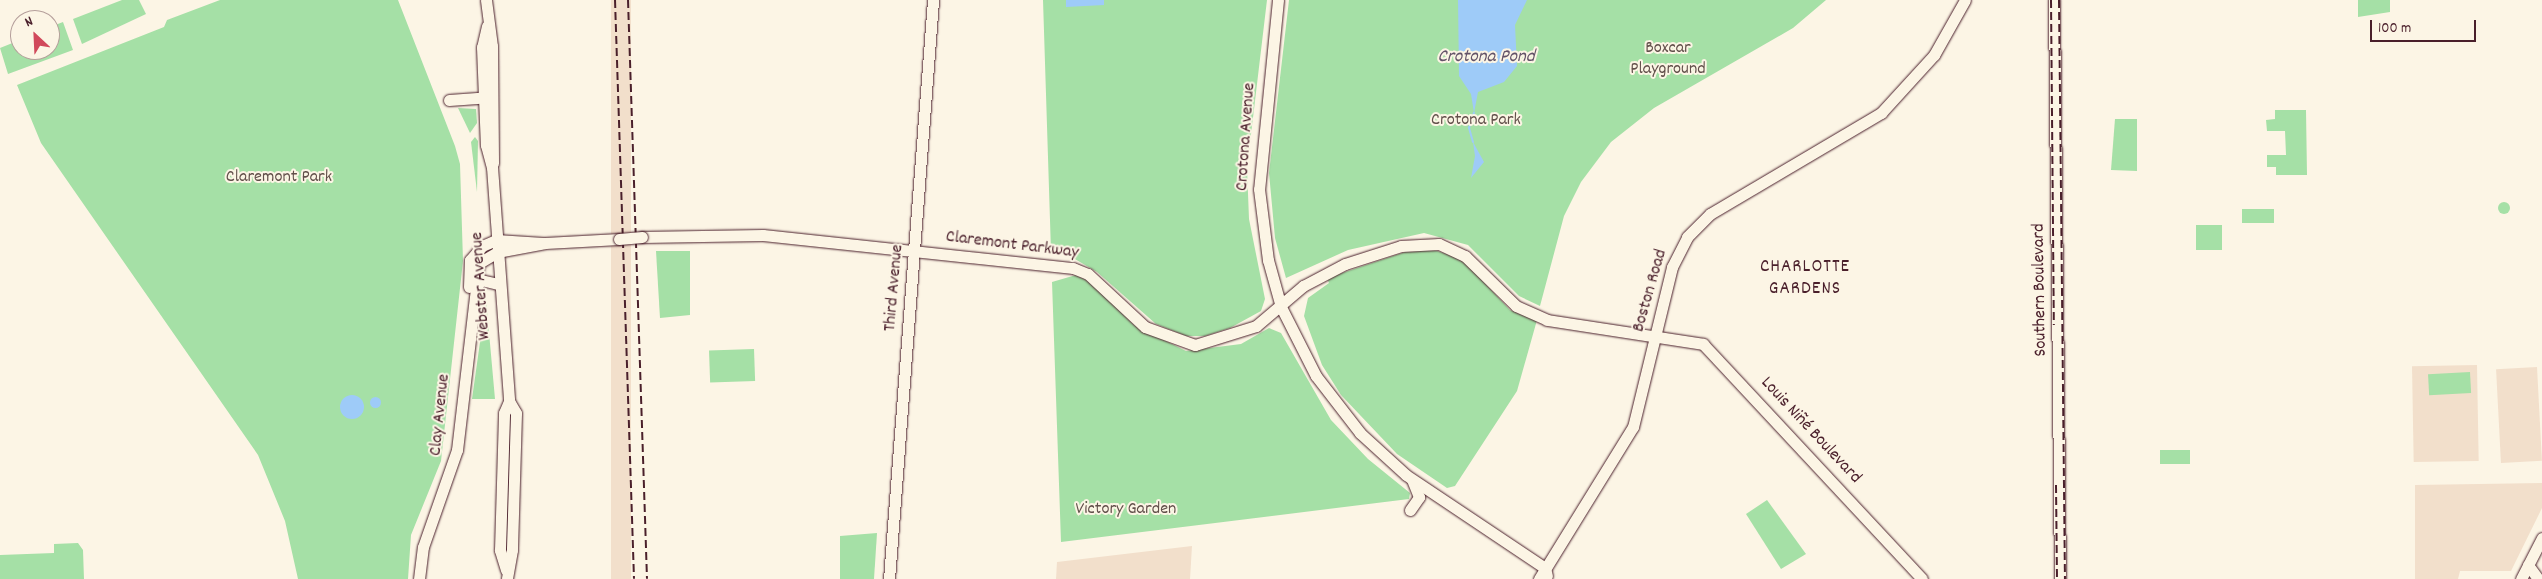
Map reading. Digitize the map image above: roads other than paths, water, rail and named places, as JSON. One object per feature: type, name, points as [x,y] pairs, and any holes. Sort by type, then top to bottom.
[{"type":"street","name":"Webster Avenue","points":[[486,0],[489,97],[496,146],[492,167],[499,284],[509,402],[516,413],[512,550],[507,575]]},
{"type":"street","name":"Third Avenue","points":[[888,579],[917,252],[933,0]]},
{"type":"street","name":"Crotona Avenue","points":[[1278,0],[1259,189],[1268,260],[1281,307],[1316,376],[1337,407],[1384,457],[1412,480],[1453,506],[1546,574]]},
{"type":"street","name":"Boston Road","points":[[1538,579],[1546,574],[1626,442],[1642,402],[1672,267],[1692,231],[1717,209],[1881,113],[1934,55],[1965,0]]},
{"type":"street","name":"Southern Boulevard","points":[[2054,0],[2060,579]]},
{"type":"street","points":[[448,100],[489,97]]},
{"type":"street","name":"Claremont Parkway","points":[[496,240],[545,243],[642,237],[763,235],[1081,271],[1145,327],[1183,344],[1205,344],[1245,331],[1281,307],[1302,286],[1332,269],[1390,249],[1430,243],[1460,252],[1516,306],[1547,320]]},
{"type":"street","name":"Clay Avenue","points":[[419,579],[423,547],[457,450],[470,310],[470,260],[482,246],[496,240]]},
{"type":"street","name":"Claremont Parkway","points":[[497,252],[545,243]]},
{"type":"street","name":"Clay Avenue","points":[[470,310],[476,287],[479,263],[497,252]]},
{"type":"street","points":[[476,287],[482,280],[499,284]]},
{"type":"street","name":"Louis Niñé Boulevard","points":[[1547,320],[1694,340],[1708,347],[1922,579]]},
{"type":"street","points":[[1410,510],[1419,496],[1412,480]]},
{"type":"street","points":[[2521,579],[2542,538]]},
{"type":"street","points":[[2528,565],[2538,579]]},
{"type":"water","points":[[1066,0],[1104,0],[1104,5],[1066,7]]},
{"type":"water","name":"Crotona Pond","points":[[1458,0],[1527,0],[1515,25],[1517,66],[1504,82],[1478,92],[1474,113],[1471,94],[1459,76]]},
{"type":"water","points":[[1473,142],[1484,162],[1471,178],[1475,156]]},
{"type":"water","points":[[347,395],[357,395],[364,402],[364,412],[357,419],[347,419],[340,412],[340,402]]},
{"type":"water","points":[[375,396],[381,402],[375,408],[369,402]]},
{"type":"waterway","points":[[1473,142],[1469,128],[1474,113]]},
{"type":"railway","points":[[615,0],[634,579]]},
{"type":"railway","points":[[628,0],[647,579]]},
{"type":"railway","points":[[2051,0],[2054,325]]},
{"type":"railway","points":[[2059,0],[2065,579]]},
{"type":"railway","points":[[2056,485],[2057,579]]},
{"type":"district","name":"CHARLOTTE GARDENS","points":[[1805,279]]},
{"type":"park label","name":"Boxcar Playground","points":[[1668,60]]},
{"type":"park label","name":"Crotona Park","points":[[1476,121]]},
{"type":"park label","name":"Claremont Park","points":[[279,178]]},
{"type":"park label","name":"Victory Garden","points":[[1126,510]]}]
